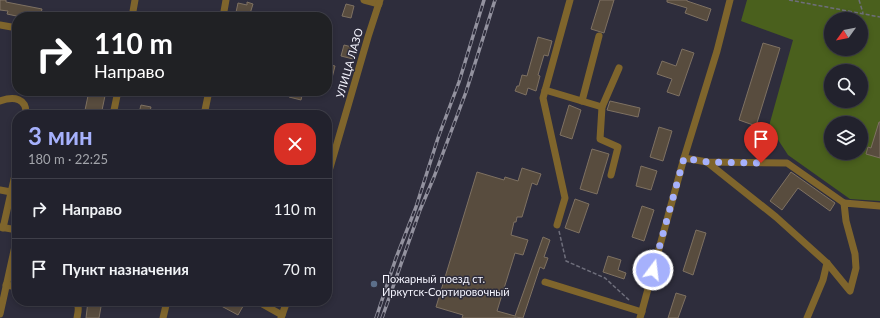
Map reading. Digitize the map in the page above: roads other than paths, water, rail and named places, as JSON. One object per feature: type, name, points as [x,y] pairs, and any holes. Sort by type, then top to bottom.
[{"type":"street","points":[[133,12],[136,0]]},
{"type":"street","points":[[224,12],[226,0]]},
{"type":"street","points":[[364,0],[379,2]]},
{"type":"street","points":[[557,225],[565,198],[543,98],[570,0]]},
{"type":"street","points":[[545,282],[641,315],[684,158],[717,51],[730,0]]},
{"type":"street","name":"УЛИЦА ЛАЗО","points":[[332,161],[379,2]]},
{"type":"street","points":[[0,25],[12,27]]},
{"type":"street","points":[[582,101],[599,36]]},
{"type":"street","points":[[611,176],[618,147],[600,139],[602,106],[620,68]]},
{"type":"street","points":[[545,90],[602,106]]},
{"type":"street","points":[[114,110],[117,96]]},
{"type":"street","points":[[205,110],[208,96]]},
{"type":"street","points":[[0,101],[10,98],[17,99],[22,102],[26,110]]},
{"type":"street","points":[[684,158],[707,162],[788,163],[844,203],[880,206]]},
{"type":"street","points":[[707,162],[776,217],[827,263],[850,291],[856,268],[855,254],[846,221],[844,203]]},
{"type":"street","points":[[12,188],[1,227],[12,229]]},
{"type":"street","points":[[0,190],[11,192]]},
{"type":"street","points":[[0,314],[12,259]]},
{"type":"street","points":[[807,318],[823,280],[827,263]]},
{"type":"street","points":[[6,285],[12,286]]},
{"type":"street","points":[[77,318],[78,306]]},
{"type":"street","points":[[163,318],[165,306]]},
{"type":"street","points":[[264,306],[281,317],[285,306]]},
{"type":"railway","points":[[376,318],[396,258],[416,207],[438,138],[459,82],[484,0]]},
{"type":"railway","points":[[382,318],[420,210],[466,92],[495,0]]},
{"type":"place","name":"Пожарный поезд ст. Иркутск-Сортировочный","points":[[374,284]]}]
